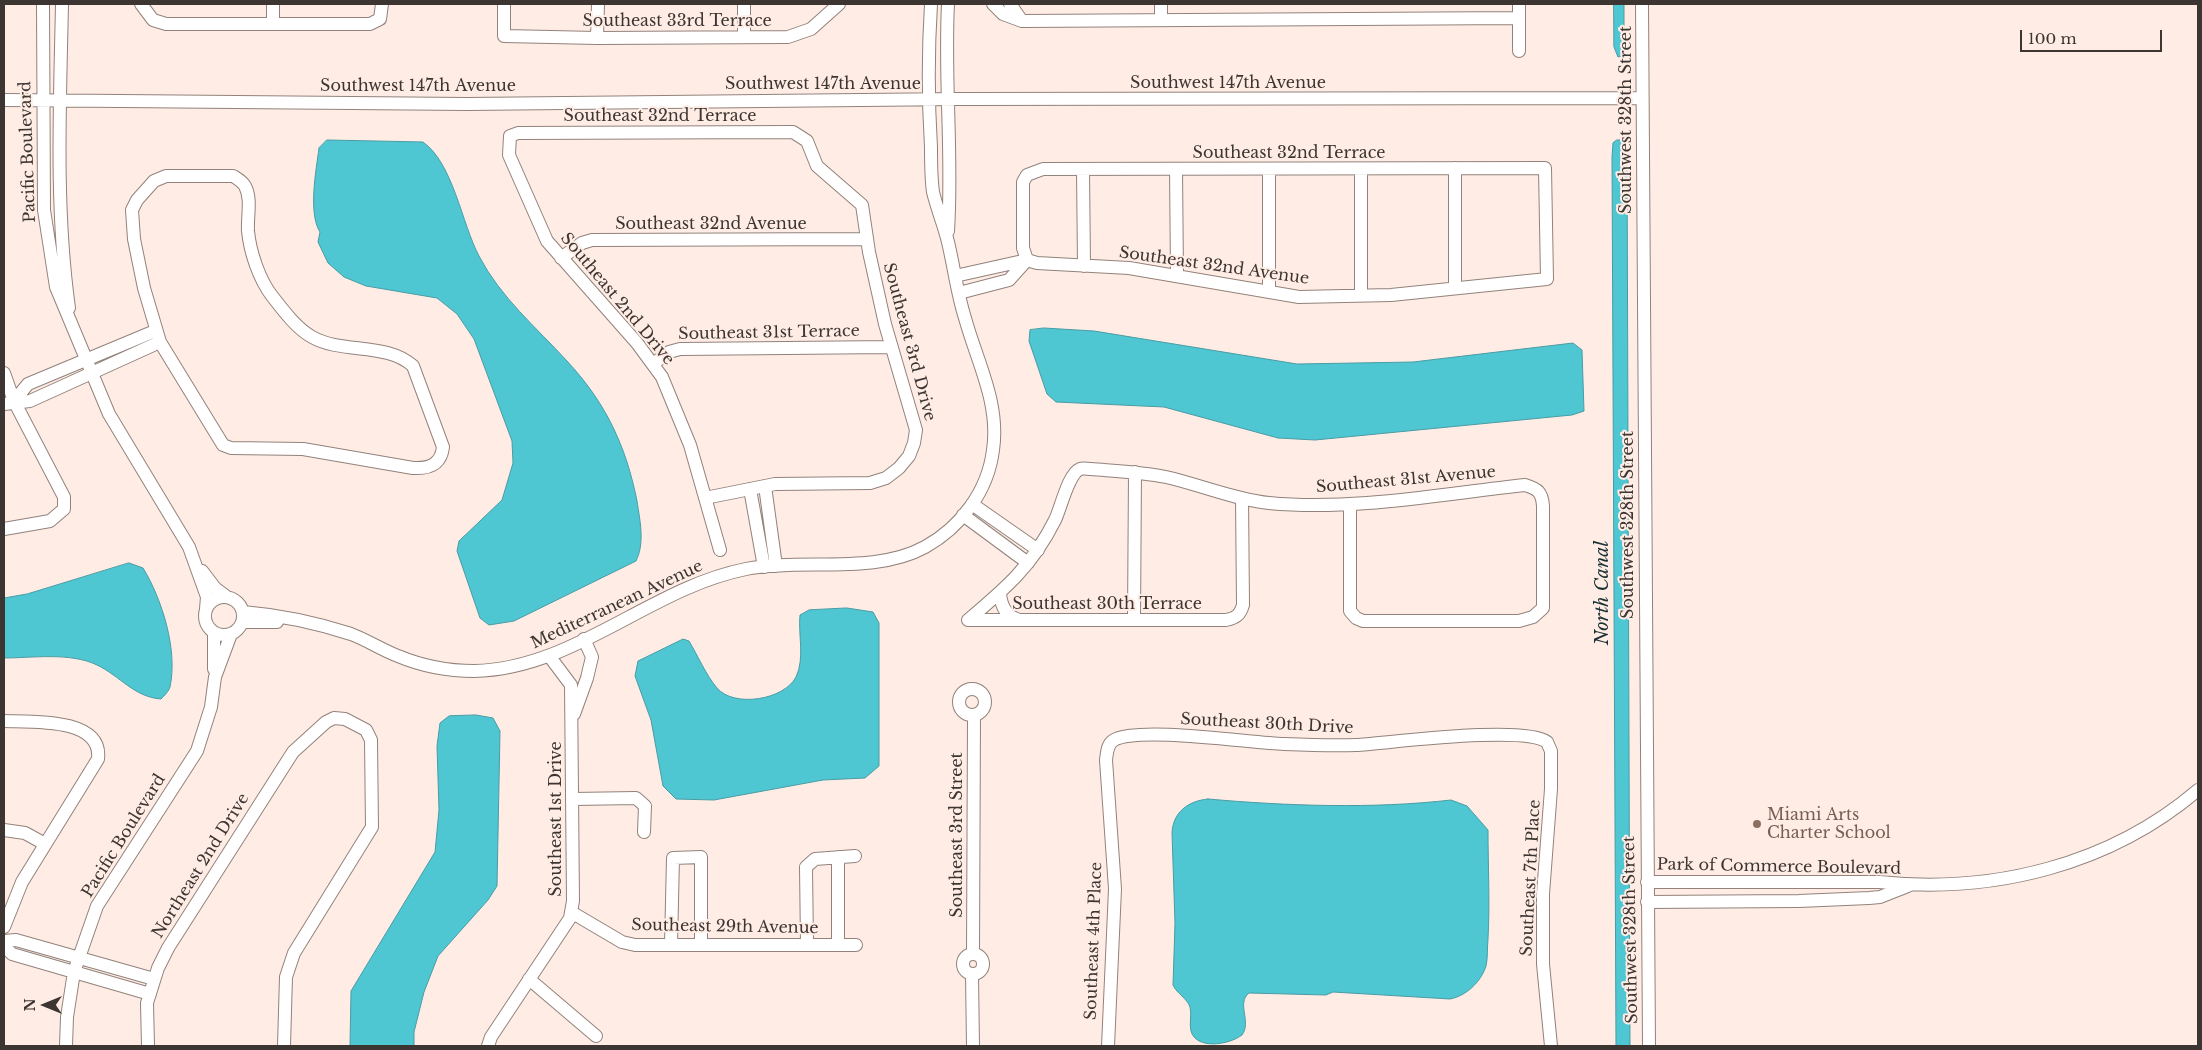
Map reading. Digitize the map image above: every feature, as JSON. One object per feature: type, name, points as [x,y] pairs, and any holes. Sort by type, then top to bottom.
[{"type":"street","name":"Pacific Boulevard","points":[[43,4],[44,210],[56,287],[91,374],[110,414],[156,488],[196,563],[215,588],[226,597]]},
{"type":"street","name":"Pacific Boulevard","points":[[62,4],[60,100],[63,256],[72,325]]},
{"type":"street","points":[[141,4],[153,20],[166,24],[370,24],[380,19],[382,4]]},
{"type":"street","points":[[273,4],[273,24]]},
{"type":"street","name":"Southeast 33rd Terrace","points":[[504,4],[504,36],[597,38],[800,35],[811,29],[840,4]]},
{"type":"street","points":[[597,38],[598,4]]},
{"type":"street","points":[[744,4],[744,37]]},
{"type":"street","name":"Mediterranean Avenue","points":[[243,617],[274,622],[289,620],[352,635],[398,657],[446,670],[490,670],[519,666],[550,657],[681,590],[715,577],[746,569],[770,566],[857,564],[904,557],[927,546],[954,526],[972,504],[988,476],[994,450],[995,423],[992,398],[964,317],[948,241],[933,192],[928,100],[931,4]]},
{"type":"street","points":[[941,4],[948,10]]},
{"type":"street","points":[[992,4],[1003,14],[1022,21],[1519,18]]},
{"type":"street","points":[[1010,4],[1022,21]]},
{"type":"street","points":[[1160,20],[1161,4]]},
{"type":"street","points":[[1519,4],[1519,51]]},
{"type":"street","name":"Southwest 328th Street","points":[[1642,4],[1649,1046]]},
{"type":"street","name":"Mediterranean Avenue","points":[[948,10],[947,99],[951,189],[948,241]]},
{"type":"street","name":"Southwest 147th Avenue","points":[[4,100],[467,104],[947,99],[1642,98]]},
{"type":"street","name":"Southeast 32nd Terrace","points":[[518,133],[793,132],[801,136]]},
{"type":"street","name":"Southeast 2nd Drive","points":[[518,133],[510,136],[509,155],[547,241],[637,343],[662,377],[676,407],[720,550]]},
{"type":"street","name":"Southeast 3rd Drive","points":[[705,498],[765,486],[800,482],[870,483],[886,478],[900,468],[909,456],[916,430],[891,347],[867,239],[862,205],[817,166],[807,141],[801,136]]},
{"type":"street","points":[[1455,168],[1455,288]]},
{"type":"street","name":"Southeast 32nd Terrace","points":[[1027,260],[1024,248],[1023,182],[1027,175],[1033,171],[1083,169],[1545,168],[1547,279]]},
{"type":"street","points":[[1083,169],[1084,266]]},
{"type":"street","points":[[1176,169],[1177,276]]},
{"type":"street","points":[[1268,169],[1269,292]]},
{"type":"street","points":[[1361,169],[1361,295]]},
{"type":"street","points":[[166,176],[233,176],[241,180],[246,186],[248,232],[254,261],[270,293],[293,321],[311,337],[327,343],[404,357],[414,366],[442,447],[442,457],[435,465],[419,468],[303,449],[231,448],[223,445],[158,337],[134,239],[132,210],[137,200],[154,181],[166,176]]},
{"type":"street","name":"Southeast 32nd Avenue","points":[[561,258],[582,243],[592,240],[867,239]]},
{"type":"street","points":[[959,293],[1009,280],[1027,260]]},
{"type":"street","name":"Southeast 32nd Avenue","points":[[955,276],[1027,260],[1036,263],[1129,268],[1299,297],[1361,295],[1547,279]]},
{"type":"street","points":[[9,403],[28,384],[131,341],[158,337]]},
{"type":"street","points":[[9,403],[30,401],[91,374],[136,354],[158,337]]},
{"type":"street","points":[[131,341],[136,354]]},
{"type":"street","name":"Southeast 31st Terrace","points":[[653,364],[669,352],[680,349],[891,347]]},
{"type":"street","points":[[4,373],[9,403],[64,497],[64,509],[50,521],[4,529]]},
{"type":"street","points":[[35,381],[41,396]]},
{"type":"street","name":"Southeast 31st Avenue","points":[[1038,550],[1061,510],[1073,474],[1080,469],[1135,472],[1167,477],[1242,498],[1305,506],[1350,504],[1525,485],[1537,488],[1542,495],[1543,608],[1539,614],[1519,621],[1364,621],[1356,618],[1350,611],[1350,504]]},
{"type":"street","points":[[1134,620],[1135,472]]},
{"type":"street","points":[[765,486],[770,566]]},
{"type":"street","points":[[750,489],[754,514],[770,566]]},
{"type":"street","name":"Southeast 30th Terrace","points":[[1000,593],[968,620],[1226,620],[1239,615],[1241,610],[1242,498]]},
{"type":"street","points":[[972,504],[1038,550],[1012,583],[1000,593],[1004,609],[1014,619],[1020,620]]},
{"type":"street","points":[[754,514],[768,512]]},
{"type":"street","points":[[963,515],[1028,563]]},
{"type":"street","name":"Pacific Boulevard","points":[[196,563],[207,597],[206,609]]},
{"type":"street","points":[[226,597],[237,602],[243,617],[237,631],[226,636],[214,632],[206,622],[206,609],[215,599],[226,597]]},
{"type":"street","name":"Pacific Boulevard","points":[[214,632],[213,665],[215,677]]},
{"type":"street","name":"Pacific Boulevard","points":[[66,1046],[67,1017],[76,965],[97,906],[197,752],[210,707],[215,677],[231,634]]},
{"type":"street","name":"Southeast 1st Drive","points":[[573,716],[592,657],[584,639]]},
{"type":"street","points":[[550,657],[571,685],[584,686]]},
{"type":"street","name":"Southeast 1st Drive","points":[[488,1046],[491,1037],[570,918],[573,901],[573,716],[571,685]]},
{"type":"street","name":"Southeast 3rd Street","points":[[973,1046],[972,974],[979,972],[983,966],[982,960],[974,954],[974,715]]},
{"type":"street","name":"Northeast 2nd Drive","points":[[148,1046],[147,1004],[154,980],[168,948],[189,912],[293,752],[326,722],[334,718],[345,719],[366,730],[371,740],[372,827],[294,953],[286,976],[284,1046]]},
{"type":"street","points":[[4,721],[55,722],[67,725],[91,738],[99,752],[98,759],[22,882],[4,927]]},
{"type":"street","name":"Southeast 30th Drive","points":[[1108,747],[1119,738],[1165,736],[1321,746],[1481,736],[1533,736],[1547,742]]},
{"type":"street","name":"Southeast 7th Place","points":[[1547,742],[1551,751],[1552,789],[1543,894],[1543,964],[1551,1046]]},
{"type":"street","name":"Southeast 4th Place","points":[[1108,747],[1106,773],[1114,858],[1115,909],[1108,1046]]},
{"type":"street","name":"Park of Commerce Boulevard","points":[[1647,882],[1879,882],[1910,885],[2008,878],[2068,864],[2115,844],[2149,826],[2198,790]]},
{"type":"street","points":[[573,799],[636,798],[645,806],[644,832]]},
{"type":"street","points":[[4,830],[25,833],[45,844]]},
{"type":"street","points":[[807,945],[806,867],[815,859],[855,856]]},
{"type":"street","points":[[838,857],[838,945]]},
{"type":"street","points":[[671,945],[673,858],[701,858],[701,945]]},
{"type":"street","name":"Park of Commerce Boulevard","points":[[1647,902],[1799,901],[1870,898],[1880,897],[1910,885]]},
{"type":"street","name":"Southeast 29th Avenue","points":[[571,912],[622,942],[635,945],[856,945]]},
{"type":"street","points":[[4,941],[24,943],[122,986],[150,994]]},
{"type":"street","points":[[20,956],[24,943]]},
{"type":"street","points":[[4,946],[12,954],[20,956],[126,972],[154,980]]},
{"type":"street","points":[[122,986],[126,972]]},
{"type":"street","points":[[529,979],[596,1036]]},
{"type":"water","points":[[1614,4],[1624,4],[1624,50],[1622,56],[1618,57],[1614,47]]},
{"type":"water","points":[[327,140],[423,142],[442,164],[456,195],[473,243],[488,271],[508,299],[581,377],[593,393],[612,426],[627,462],[637,501],[641,539],[636,561],[514,621],[489,625],[480,618],[457,551],[459,541],[502,500],[513,463],[512,441],[474,339],[457,314],[437,298],[366,286],[344,277],[328,263],[318,242],[320,232],[314,214],[315,180],[319,148]]},
{"type":"water","name":"North Canal","points":[[1617,140],[1623,140],[1627,145],[1630,1046],[1616,1046],[1612,157],[1613,143]]},
{"type":"water","points":[[1044,328],[1094,331],[1297,364],[1413,362],[1573,343],[1582,350],[1584,411],[1572,415],[1315,440],[1278,438],[1164,407],[1056,402],[1047,394],[1029,341],[1030,330]]},
{"type":"water","points":[[129,563],[143,568],[156,594],[167,625],[172,657],[172,673],[169,689],[161,699],[143,694],[97,665],[75,658],[4,658],[4,598],[27,594]]},
{"type":"water","points":[[847,608],[873,612],[879,623],[879,766],[865,778],[823,780],[714,800],[676,799],[663,786],[651,720],[635,676],[638,661],[683,639],[689,641],[709,677],[717,688],[725,694],[735,698],[746,699],[770,696],[790,685],[799,670],[801,654],[800,615],[809,610]]},
{"type":"water","points":[[476,715],[493,718],[500,731],[497,886],[488,900],[438,956],[424,992],[414,1032],[414,1046],[350,1046],[351,991],[435,852],[439,810],[437,746],[440,723],[449,716]]},
{"type":"water","points":[[1208,799],[1330,806],[1391,805],[1451,800],[1467,806],[1488,830],[1489,912],[1487,956],[1484,972],[1477,983],[1462,995],[1450,999],[1333,992],[1326,995],[1249,993],[1245,997],[1244,1002],[1245,1030],[1242,1035],[1229,1041],[1214,1044],[1199,1041],[1191,1031],[1191,1010],[1189,1004],[1173,985],[1175,923],[1172,833],[1175,819],[1183,809],[1194,802]]},
{"type":"place","name":"Miami Arts Charter School","points":[[1757,824]]}]
